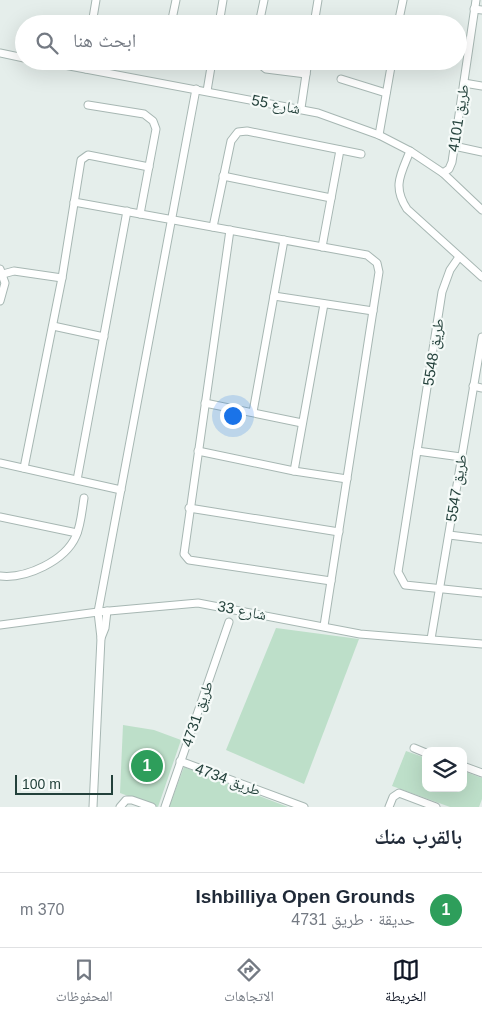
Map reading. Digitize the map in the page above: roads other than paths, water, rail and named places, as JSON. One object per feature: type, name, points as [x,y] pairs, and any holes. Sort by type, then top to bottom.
[{"type":"street","points":[[94,15],[96,0]]},
{"type":"street","points":[[173,15],[176,0]]},
{"type":"street","points":[[220,15],[223,0]]},
{"type":"street","points":[[261,15],[264,0]]},
{"type":"street","points":[[316,15],[318,0]]},
{"type":"street","points":[[400,15],[403,0]]},
{"type":"street","name":"طريق 4101","points":[[467,67],[478,10],[476,0]]},
{"type":"street","points":[[0,53],[15,56]]},
{"type":"street","name":"شارع 55","points":[[109,70],[196,89],[301,108],[379,135],[410,151],[443,173],[482,210]]},
{"type":"street","points":[[207,91],[210,70]]},
{"type":"street","points":[[274,70],[306,74]]},
{"type":"street","points":[[301,108],[307,70]]},
{"type":"street","points":[[379,135],[390,70]]},
{"type":"street","name":"طريق 4101","points":[[443,173],[452,162],[466,70]]},
{"type":"street","points":[[341,79],[386,93]]},
{"type":"street","points":[[464,83],[482,86]]},
{"type":"street","points":[[93,807],[102,638],[98,612],[196,89]]},
{"type":"street","points":[[88,105],[144,114],[150,118],[156,129],[140,214]]},
{"type":"street","points":[[213,227],[232,138],[241,131],[361,154]]},
{"type":"street","points":[[454,146],[482,152]]},
{"type":"street","points":[[322,247],[340,150]]},
{"type":"street","points":[[410,151],[398,182],[398,192],[407,209],[482,277]]},
{"type":"street","points":[[24,468],[62,278],[81,160],[85,155],[149,167]]},
{"type":"street","points":[[223,176],[331,198]]},
{"type":"street","points":[[74,202],[366,255],[376,260],[379,272],[324,626]]},
{"type":"street","points":[[77,480],[127,212]]},
{"type":"street","points":[[230,230],[183,552],[189,560],[331,581]]},
{"type":"street","points":[[253,412],[284,240]]},
{"type":"street","name":"طريق 5548","points":[[440,589],[405,584],[400,579],[398,566],[444,282],[459,257]]},
{"type":"street","points":[[0,301],[5,283],[2,272],[11,271],[62,278]]},
{"type":"street","points":[[274,296],[373,311]]},
{"type":"street","points":[[294,471],[324,304]]},
{"type":"street","points":[[53,326],[104,337]]},
{"type":"street","name":"طريق 5547","points":[[432,639],[482,337]]},
{"type":"street","points":[[473,386],[482,388]]},
{"type":"street","points":[[205,403],[302,423]]},
{"type":"street","points":[[198,451],[294,471],[348,479]]},
{"type":"street","points":[[417,451],[461,457]]},
{"type":"street","points":[[0,462],[121,490]]},
{"type":"street","points":[[0,576],[21,574],[49,563],[68,548],[77,533],[84,498]]},
{"type":"street","points":[[190,508],[339,532]]},
{"type":"street","points":[[0,517],[77,533]]},
{"type":"street","points":[[449,535],[482,539]]},
{"type":"street","points":[[440,589],[482,593]]},
{"type":"street","name":"شارع 33","points":[[0,625],[98,612],[198,603],[360,634],[482,644]]},
{"type":"street","points":[[102,638],[106,628],[107,611]]},
{"type":"street","name":"طريق 4731","points":[[165,807],[228,622]]},
{"type":"street","points":[[414,748],[422,751]]},
{"type":"street","name":"طريق 4734","points":[[180,761],[304,807]]},
{"type":"street","points":[[467,767],[482,773]]},
{"type":"street","points":[[389,807],[393,797],[399,793],[436,807]]},
{"type":"street","points":[[120,807],[126,800],[132,800],[152,807]]},
{"type":"place","name":"Ishbilliya Open Grounds","points":[[147,766]]}]
